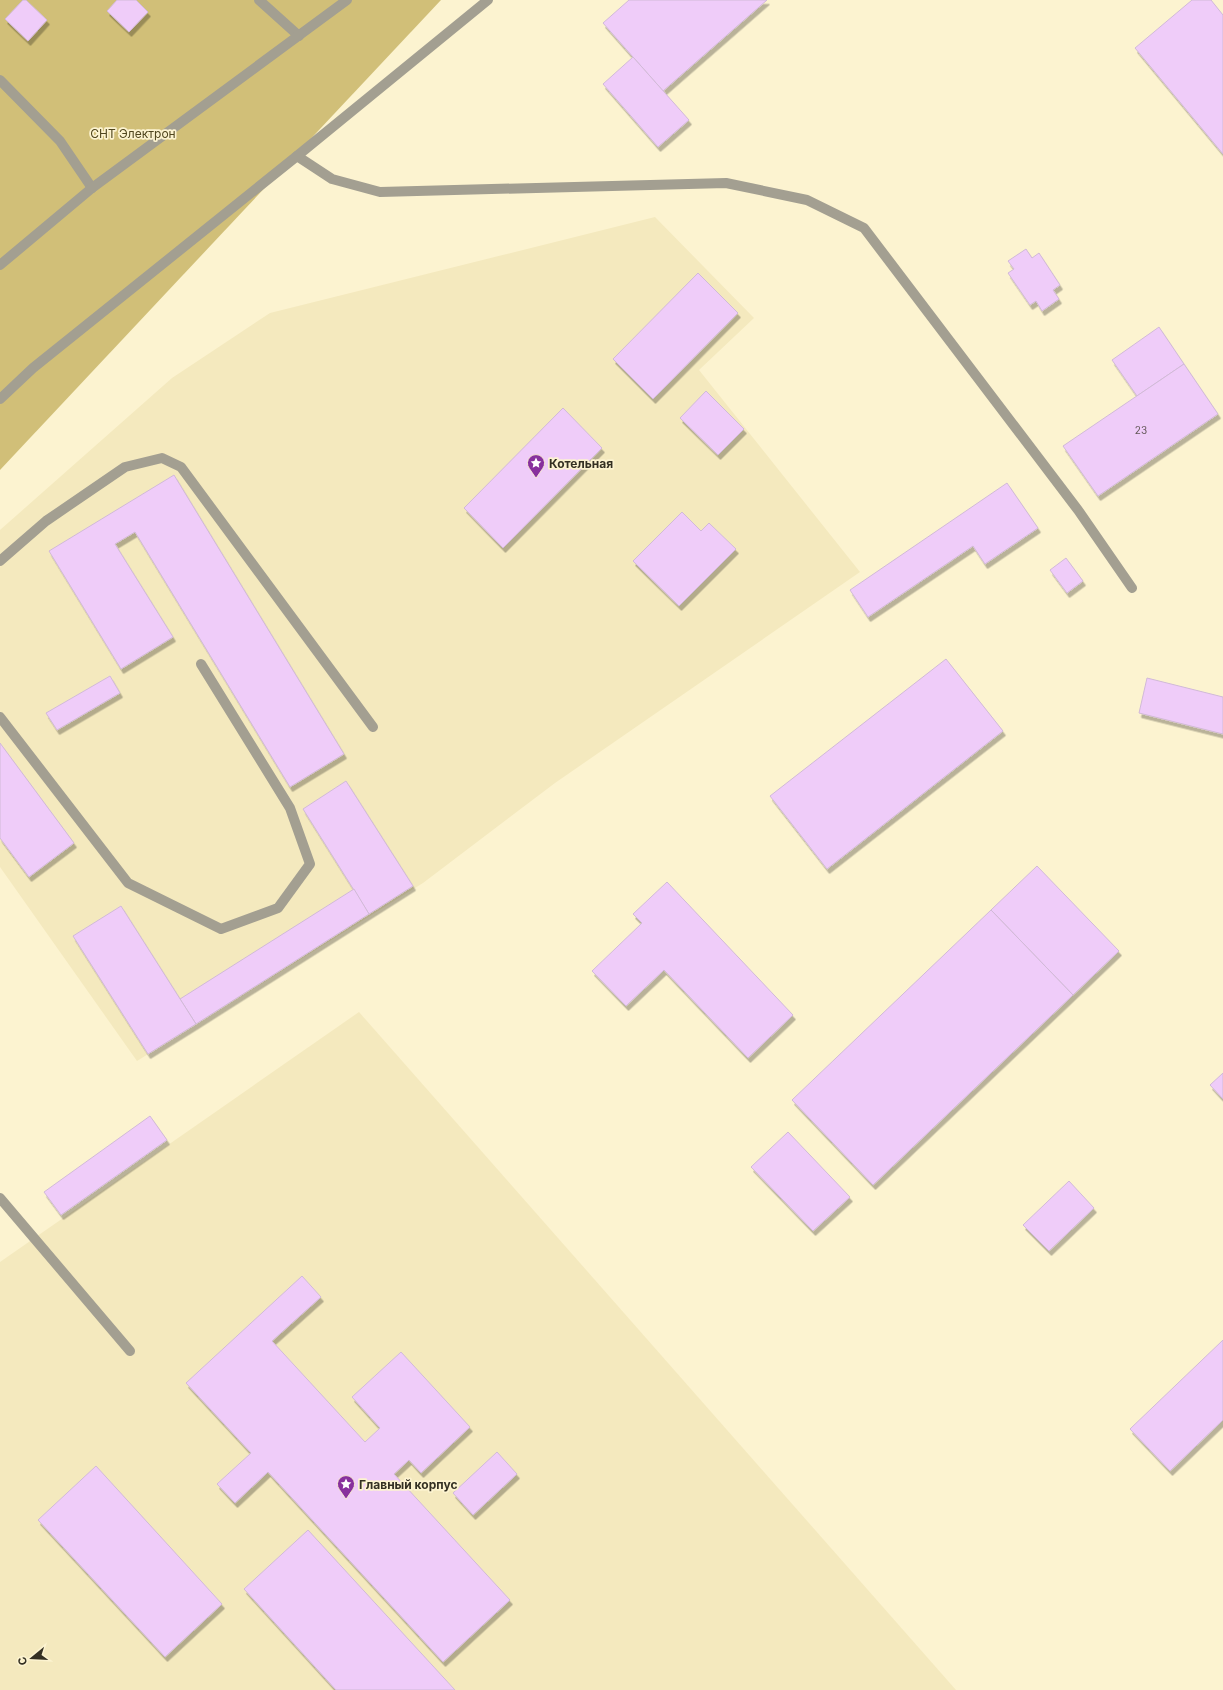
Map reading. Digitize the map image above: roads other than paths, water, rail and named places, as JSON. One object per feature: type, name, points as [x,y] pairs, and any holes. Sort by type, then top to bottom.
[{"type":"street","points":[[259,0],[299,36]]},
{"type":"street","points":[[0,265],[92,188],[347,0]]},
{"type":"street","points":[[0,399],[33,368],[488,0]]},
{"type":"street","points":[[0,80],[60,141],[92,188]]},
{"type":"street","points":[[297,156],[332,179],[380,192],[726,183],[807,200],[864,228],[1078,510],[1132,588]]},
{"type":"street","points":[[0,560],[46,521],[125,468],[162,458],[181,467],[373,727]]},
{"type":"street","points":[[0,717],[128,884],[221,930],[278,908],[310,864],[290,808],[201,664]]},
{"type":"street","points":[[0,1198],[130,1351]]},
{"type":"place","name":"Котельная","points":[[536,478]]},
{"type":"place","name":"Главный корпус","points":[[346,1499]]},
{"type":"park label","name":"СНТ Электрон","points":[[133,133]]}]
